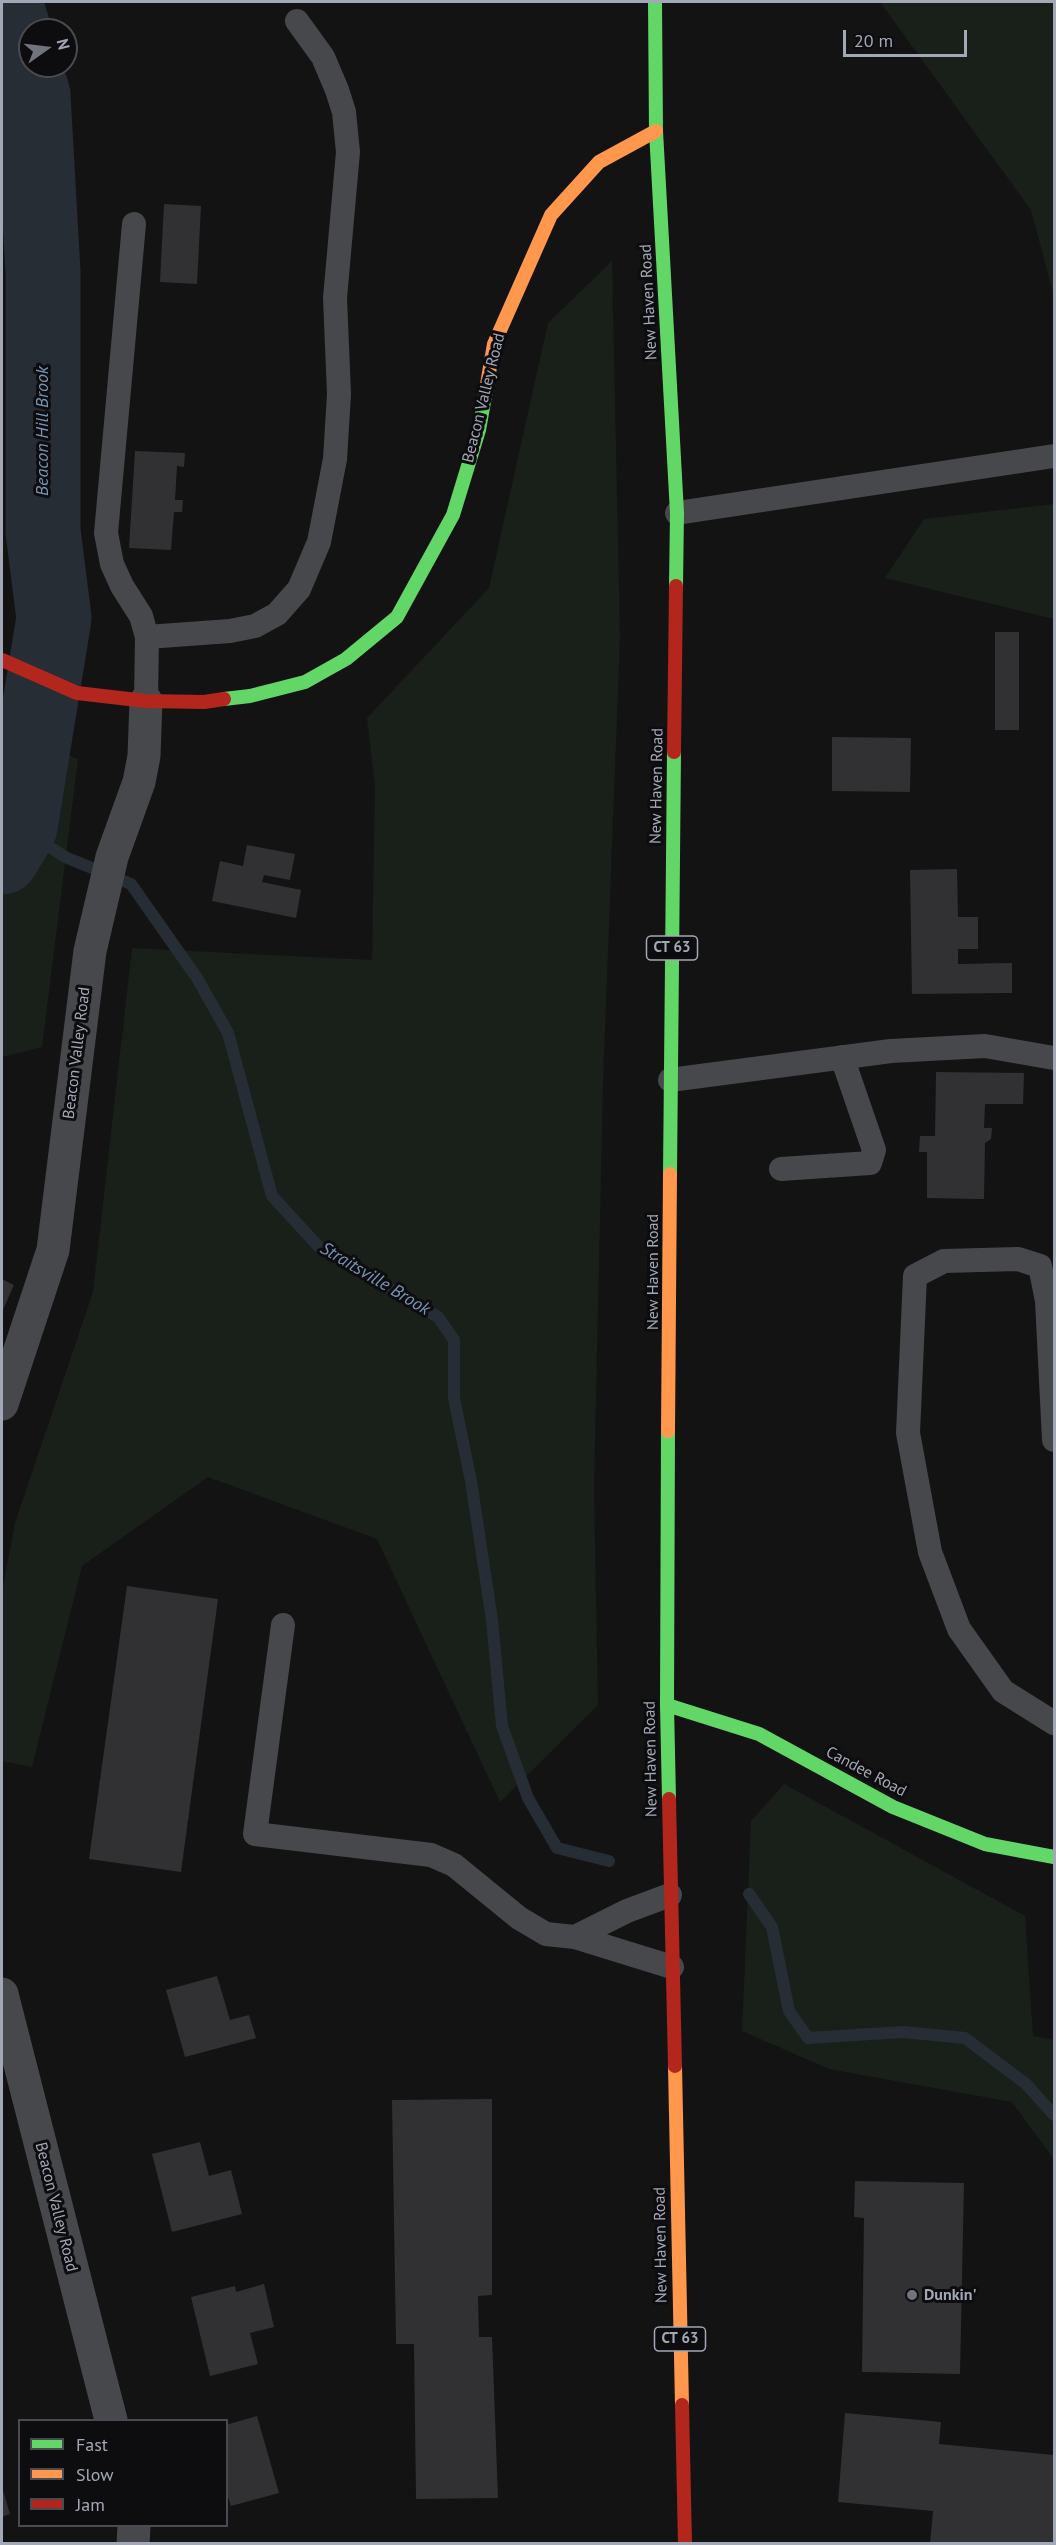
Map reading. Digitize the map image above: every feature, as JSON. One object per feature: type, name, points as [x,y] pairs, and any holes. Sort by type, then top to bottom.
[{"type":"main road","name":"New Haven Road","points":[[655,2],[656,131],[677,513],[670,1080],[667,1705],[685,2544]]},
{"type":"main road","name":"Beacon Valley Road","points":[[2,660],[77,693],[146,701],[204,702],[250,696],[305,682],[346,659],[397,617],[453,515],[479,430],[494,344],[551,215],[599,162],[656,131]]},
{"type":"main road","name":"Candee Road","points":[[667,1705],[759,1734],[893,1807],[985,1844],[1054,1857]]},
{"type":"street","name":"Beacon Valley Road","points":[[2,1404],[53,1250],[90,951],[112,857],[139,782],[144,756],[146,701]]},
{"type":"street","name":"Beacon Valley Road","points":[[2,1994],[110,2419]]},
{"type":"street","points":[[133,2544],[134,2527]]},
{"type":"lane","points":[[147,638],[230,631],[255,626],[277,614],[299,590],[319,542],[335,459],[339,394],[335,298],[348,152],[344,112],[337,90],[323,57],[297,21]]},
{"type":"lane","points":[[134,224],[106,533],[112,564],[122,586],[141,616],[147,638],[146,701]]},
{"type":"lane","points":[[677,513],[1054,456]]},
{"type":"lane","points":[[670,1080],[891,1051],[985,1046],[1054,1058]]},
{"type":"lane","points":[[782,1169],[870,1163],[874,1150],[842,1057]]},
{"type":"lane","points":[[1054,1440],[1047,1300],[1040,1266],[1018,1259],[944,1261],[915,1276],[908,1433],[930,1552],[959,1629],[1003,1691],[1054,1723]]},
{"type":"lane","points":[[283,1625],[255,1834],[431,1855],[454,1865],[519,1918],[546,1934],[575,1937],[672,1967]]},
{"type":"lane","points":[[575,1937],[627,1911],[670,1895]]},
{"type":"shaded area","points":[[880,2],[1054,2],[1054,296],[1031,210]]},
{"type":"shaded area","points":[[612,261],[620,637],[603,1082],[594,1488],[598,1705],[500,1802],[377,1539],[208,1477],[82,1566],[32,1767],[2,1761],[2,1592],[15,1523],[93,1292],[132,948],[372,960],[375,786],[367,718],[489,588],[548,323]]},
{"type":"shaded area","points":[[1054,504],[1054,619],[885,578],[924,519]]},
{"type":"shaded area","points":[[4,731],[78,759],[42,1047],[2,1057],[2,737]]},
{"type":"shaded area","points":[[784,1784],[1025,1916],[1033,2036],[1054,2040],[1054,2159],[1012,2102],[829,2069],[742,2031],[751,1821]]},
{"type":"building","points":[[164,204],[201,206],[197,284],[160,282]]},
{"type":"building","points":[[135,451],[185,453],[184,467],[177,466],[175,500],[183,500],[182,512],[174,512],[171,550],[129,548]]},
{"type":"building","points":[[995,632],[1019,632],[1019,730],[995,730]]},
{"type":"building","points":[[832,737],[911,738],[910,792],[832,791]]},
{"type":"building","points":[[247,845],[295,854],[290,880],[264,875],[262,882],[301,890],[296,918],[212,901],[220,861],[243,866]]},
{"type":"building","points":[[957,869],[958,917],[978,917],[978,949],[958,949],[958,964],[1012,963],[1012,993],[912,994],[910,870]]},
{"type":"building","points":[[936,1072],[1024,1073],[1023,1104],[985,1104],[984,1128],[992,1128],[991,1139],[985,1143],[984,1199],[927,1198],[927,1152],[919,1152],[920,1136],[935,1136]]},
{"type":"building","points":[[2,1279],[14,1285],[2,1312]]},
{"type":"building","points":[[127,1586],[218,1599],[181,1872],[89,1859]]},
{"type":"building","points":[[217,1976],[230,2020],[249,2015],[256,2038],[185,2057],[166,1990]]},
{"type":"building","points":[[492,2099],[492,2295],[478,2296],[479,2337],[492,2337],[498,2498],[416,2499],[414,2344],[396,2344],[392,2100]]},
{"type":"building","points":[[200,2142],[209,2176],[231,2170],[242,2214],[172,2232],[152,2154]]},
{"type":"building","name":"Dunkin'","points":[[855,2181],[964,2183],[960,2374],[862,2372],[864,2218],[854,2217]]},
{"type":"building","points":[[264,2284],[274,2327],[250,2333],[258,2364],[210,2376],[191,2297],[235,2286],[236,2292]]},
{"type":"building","points":[[845,2413],[941,2422],[939,2444],[1054,2455],[1054,2544],[930,2544],[933,2511],[838,2502]]},
{"type":"building","points":[[257,2416],[279,2493],[231,2506],[228,2497],[228,2424]]},
{"type":"building","points":[[2,2487],[10,2514],[2,2517]]},
{"type":"waterway","name":"Beacon Hill Brook","points":[[2,857],[20,827],[54,618],[43,531],[43,272],[33,95],[5,2]]},
{"type":"waterway","name":"Straitsville Brook","points":[[20,827],[65,857],[131,884],[197,978],[228,1033],[272,1196],[319,1247],[438,1317],[454,1340],[454,1398],[471,1481],[492,1620],[502,1726],[528,1798],[557,1848],[609,1861]]},
{"type":"waterway","name":"Straitsville Brook","points":[[749,1894],[772,1927],[789,2011],[808,2038],[903,2032],[965,2038],[1026,2084],[1054,2115]]},
{"type":"traffic: fast","points":[[655,2],[656,131],[677,513],[676,586]]},
{"type":"traffic: fast","points":[[224,699],[250,696],[305,682],[346,659],[397,617],[453,515],[479,430],[485,396]]},
{"type":"traffic: fast","points":[[670,1174],[674,752]]},
{"type":"traffic: fast","points":[[668,1431],[669,1799]]},
{"type":"traffic: fast","points":[[667,1705],[759,1734],[893,1807],[985,1844],[1054,1857]]},
{"type":"traffic: slow","points":[[485,396],[494,344],[551,215],[599,162],[656,131]]},
{"type":"traffic: slow","points":[[668,1431],[670,1174]]},
{"type":"traffic: slow","points":[[675,2066],[682,2405]]},
{"type":"traffic: jam","points":[[674,752],[676,586]]},
{"type":"traffic: jam","points":[[2,660],[77,693],[146,701],[204,702],[224,699]]},
{"type":"traffic: jam","points":[[669,1799],[675,2066]]},
{"type":"traffic: jam","points":[[682,2405],[685,2544]]},
{"type":"place","name":"Dunkin'","points":[[912,2295]]}]
